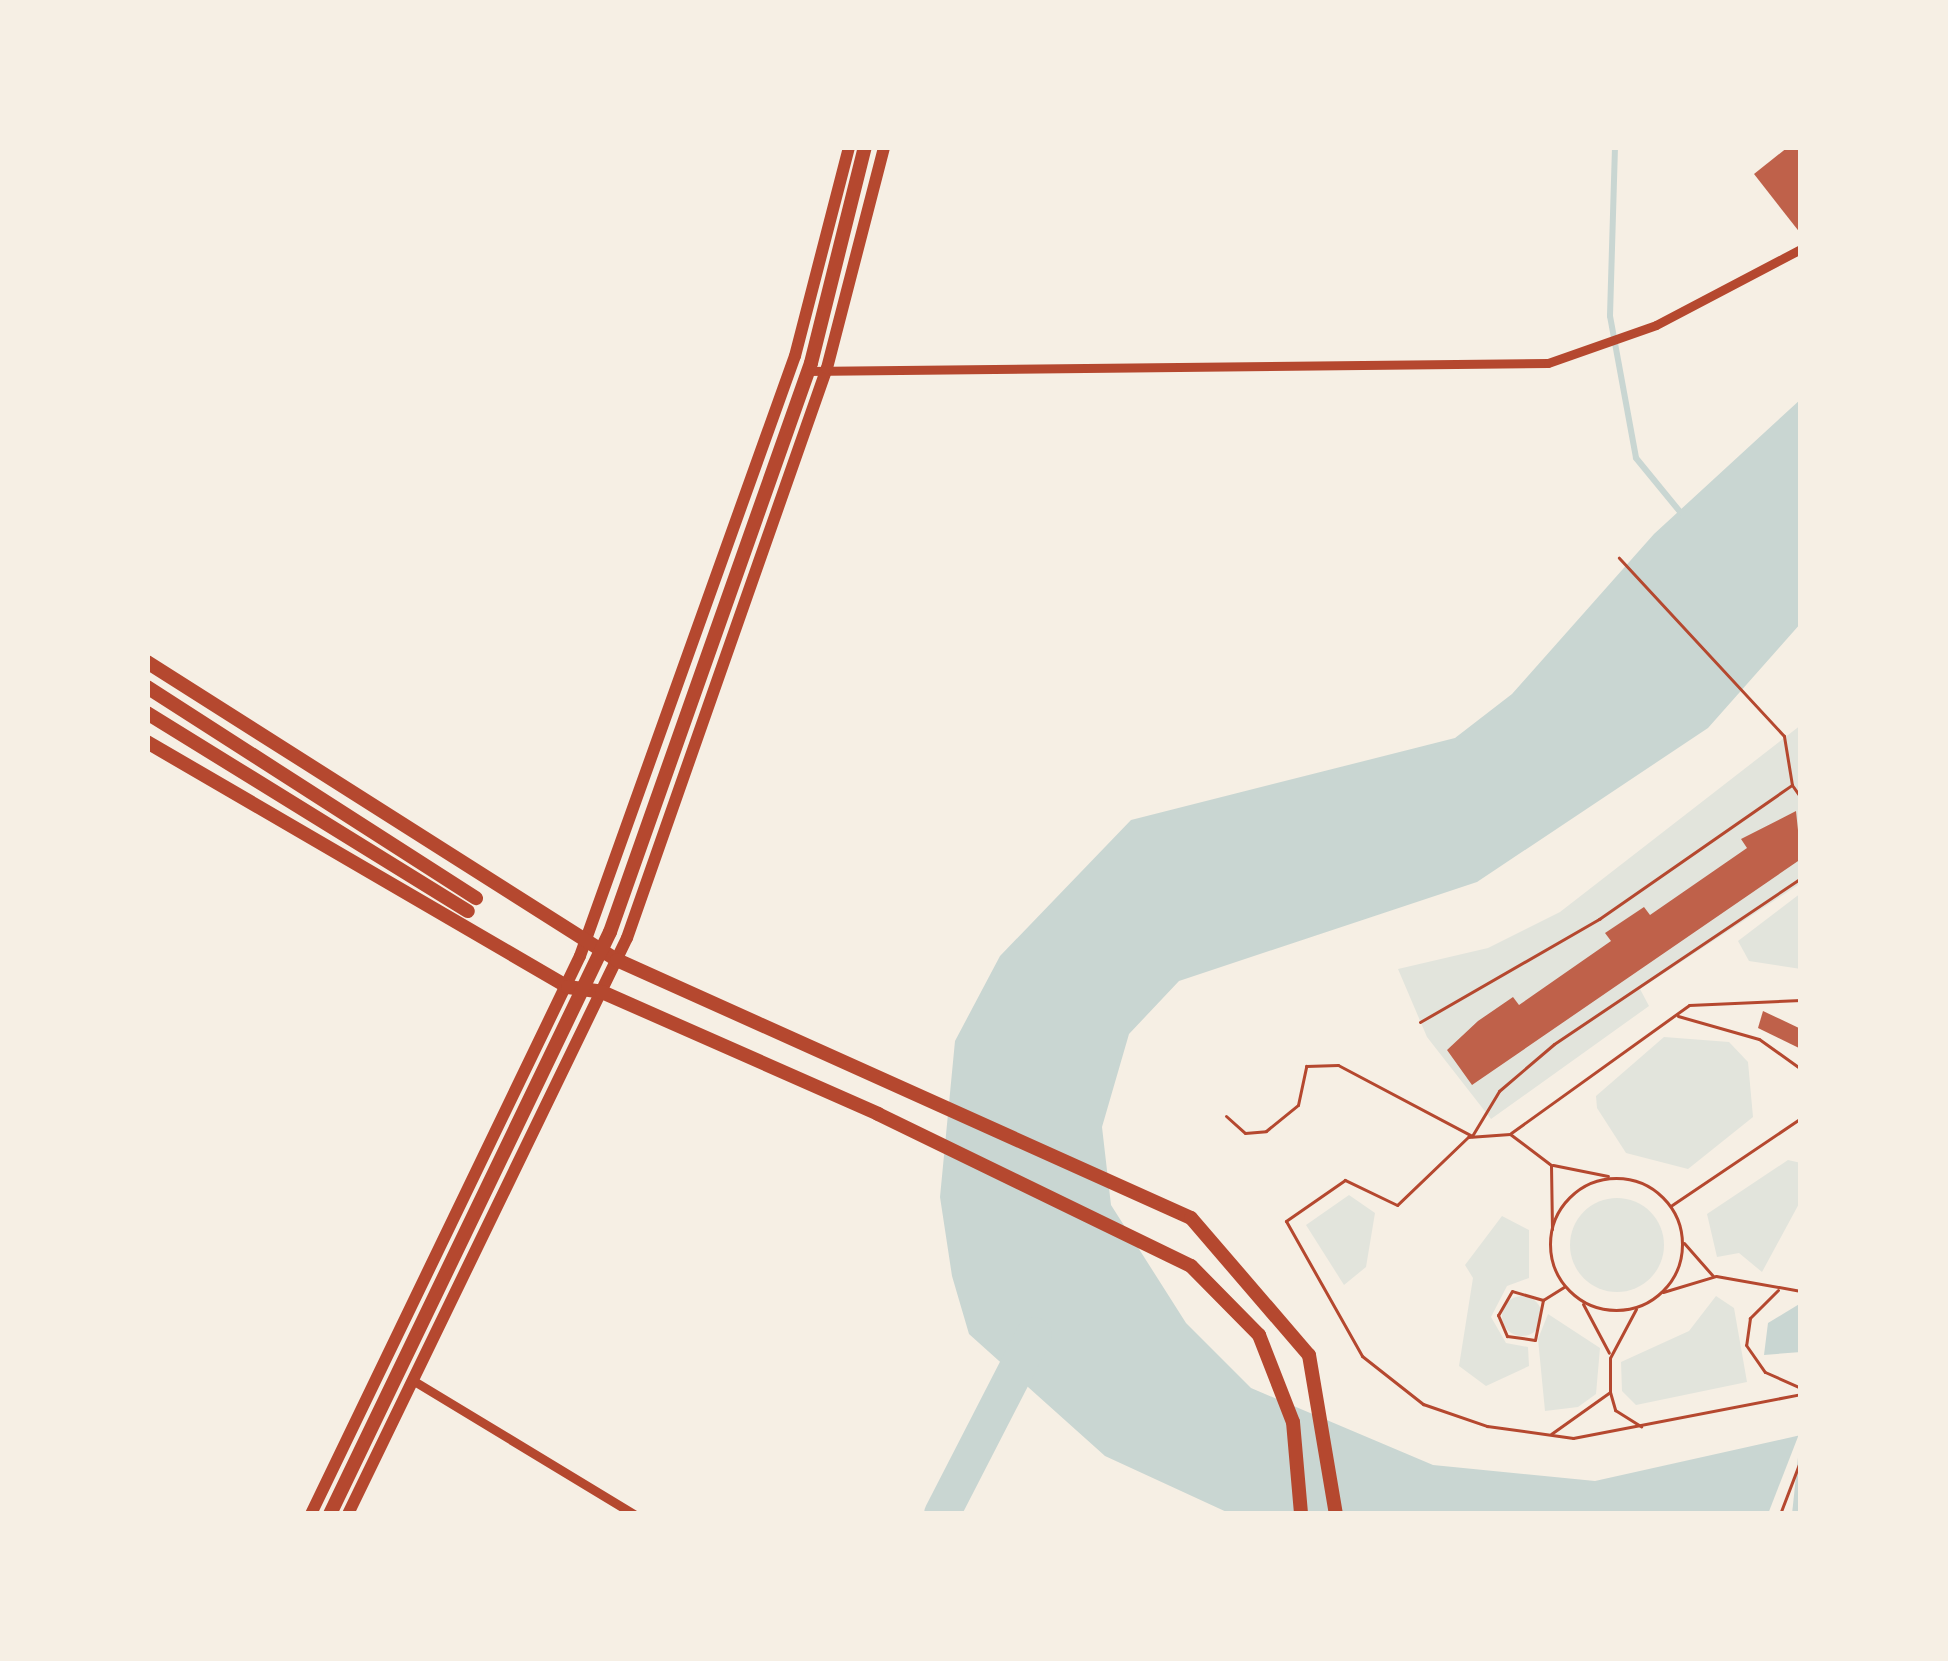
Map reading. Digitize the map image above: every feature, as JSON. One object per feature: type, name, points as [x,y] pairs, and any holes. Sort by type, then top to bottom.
[{"type":"main road","points":[[311,1514],[568,987],[789,374],[849,147]]},
{"type":"main road","points":[[330,1514],[619,910],[811,363],[866,147]]},
{"type":"main road","points":[[348,1514],[617,960],[827,368],[884,147]]},
{"type":"main road","points":[[147,662],[586,931],[617,960],[1191,1218],[1309,1355],[1336,1514]]},
{"type":"main road","points":[[147,687],[472,904],[147,712]]},
{"type":"main road","points":[[147,742],[568,987],[602,992],[878,1114],[1191,1266],[1259,1334],[1293,1422],[1301,1514]]},
{"type":"street","points":[[789,374],[827,368],[1548,363],[1656,325],[1801,249]]},
{"type":"street","points":[[414,1381],[634,1514]]},
{"type":"path","points":[[1619,557],[1784,736],[1792,784],[1801,798]]},
{"type":"path","points":[[1420,1022],[1599,919],[1792,784]]},
{"type":"path","points":[[1801,878],[1554,1044],[1498,1091],[1472,1136],[1396,1205],[1345,1180],[1286,1221],[1362,1356],[1424,1404],[1549,1434],[1645,1429],[1801,1391]]},
{"type":"path","points":[[1226,1116],[1245,1133],[1266,1130],[1298,1105],[1306,1066],[1338,1065],[1472,1136],[1510,1134],[1674,1015],[1731,994],[1801,1000]]},
{"type":"path","points":[[1674,1015],[1725,1025],[1801,1069]]},
{"type":"path","points":[[1670,1206],[1801,1118]]},
{"type":"path","points":[[1510,1134],[1551,1165],[1648,1185],[1670,1206],[1682,1241],[1714,1276]]},
{"type":"path","points":[[1551,1165],[1552,1229],[1565,1286],[1577,1298],[1610,1358]]},
{"type":"path","points":[[1552,1229],[1569,1197],[1616,1178]]},
{"type":"path","points":[[1660,1294],[1682,1241]]},
{"type":"path","points":[[1645,1429],[1615,1410],[1610,1392],[1610,1358],[1637,1308],[1660,1294],[1714,1276],[1801,1291]]},
{"type":"path","points":[[1543,1300],[1512,1291],[1498,1315],[1507,1336],[1535,1340],[1543,1300],[1565,1286]]},
{"type":"path","points":[[1779,1289],[1750,1318],[1746,1345],[1765,1372],[1801,1391]]},
{"type":"path","points":[[1577,1298],[1637,1308]]},
{"type":"path","points":[[1549,1434],[1610,1392]]},
{"type":"path","points":[[1780,1514],[1801,1459]]},
{"type":"shaded area","points":[[1801,399],[1801,623],[1708,728],[1477,882],[1179,981],[1129,1034],[1102,1127],[1111,1205],[1186,1323],[1251,1388],[1433,1465],[1595,1481],[1801,1435],[1801,1514],[1231,1514],[1105,1456],[969,1334],[952,1276],[940,1197],[955,1041],[1000,956],[1131,820],[1455,738],[1512,694],[1654,534]]},
{"type":"shaded area","points":[[1801,725],[1801,883],[1640,989],[1649,1006],[1491,1119],[1427,1037],[1398,969],[1488,948],[1560,912]]},
{"type":"shaded area","points":[[1801,893],[1801,969],[1749,961],[1738,941]]},
{"type":"shaded area","points":[[1664,1037],[1729,1042],[1748,1062],[1753,1117],[1688,1169],[1626,1153],[1597,1108],[1596,1096]]},
{"type":"shaded area","points":[[1788,1160],[1801,1163],[1801,1200],[1762,1272],[1739,1253],[1717,1257],[1707,1214]]},
{"type":"shaded area","points":[[1349,1195],[1375,1213],[1366,1267],[1344,1285],[1306,1225]]},
{"type":"shaded area","points":[[1617,1198],[1650,1212],[1664,1245],[1650,1278],[1617,1292],[1584,1278],[1570,1245],[1584,1212]]},
{"type":"shaded area","points":[[1502,1216],[1529,1230],[1529,1278],[1507,1286],[1491,1317],[1506,1343],[1528,1347],[1529,1366],[1486,1386],[1459,1366],[1473,1278],[1465,1265]]},
{"type":"shaded area","points":[[1522,1296],[1536,1302],[1542,1316],[1536,1330],[1522,1336],[1508,1330],[1502,1316],[1508,1302]]},
{"type":"shaded area","points":[[1716,1296],[1734,1308],[1747,1382],[1636,1405],[1622,1391],[1621,1362],[1689,1331]]},
{"type":"shaded area","points":[[1801,1303],[1801,1352],[1764,1355],[1768,1323]]},
{"type":"shaded area","points":[[1548,1314],[1600,1348],[1596,1394],[1578,1407],[1545,1411],[1538,1339]]},
{"type":"pier","points":[[1801,1429],[1792,1514],[1768,1514]]},
{"type":"building","points":[[1788,147],[1801,147],[1801,234],[1754,174]]},
{"type":"building","points":[[1796,811],[1801,859],[1472,1085],[1447,1050],[1478,1021],[1513,997],[1519,1005],[1611,941],[1605,933],[1644,907],[1650,915],[1747,848],[1741,839]]},
{"type":"building","points":[[1763,1011],[1801,1029],[1801,1049],[1758,1028]]},
{"type":"waterway","points":[[1615,147],[1610,316],[1636,458],[1681,513]]},
{"type":"waterway","points":[[942,1514],[1034,1335]]}]
